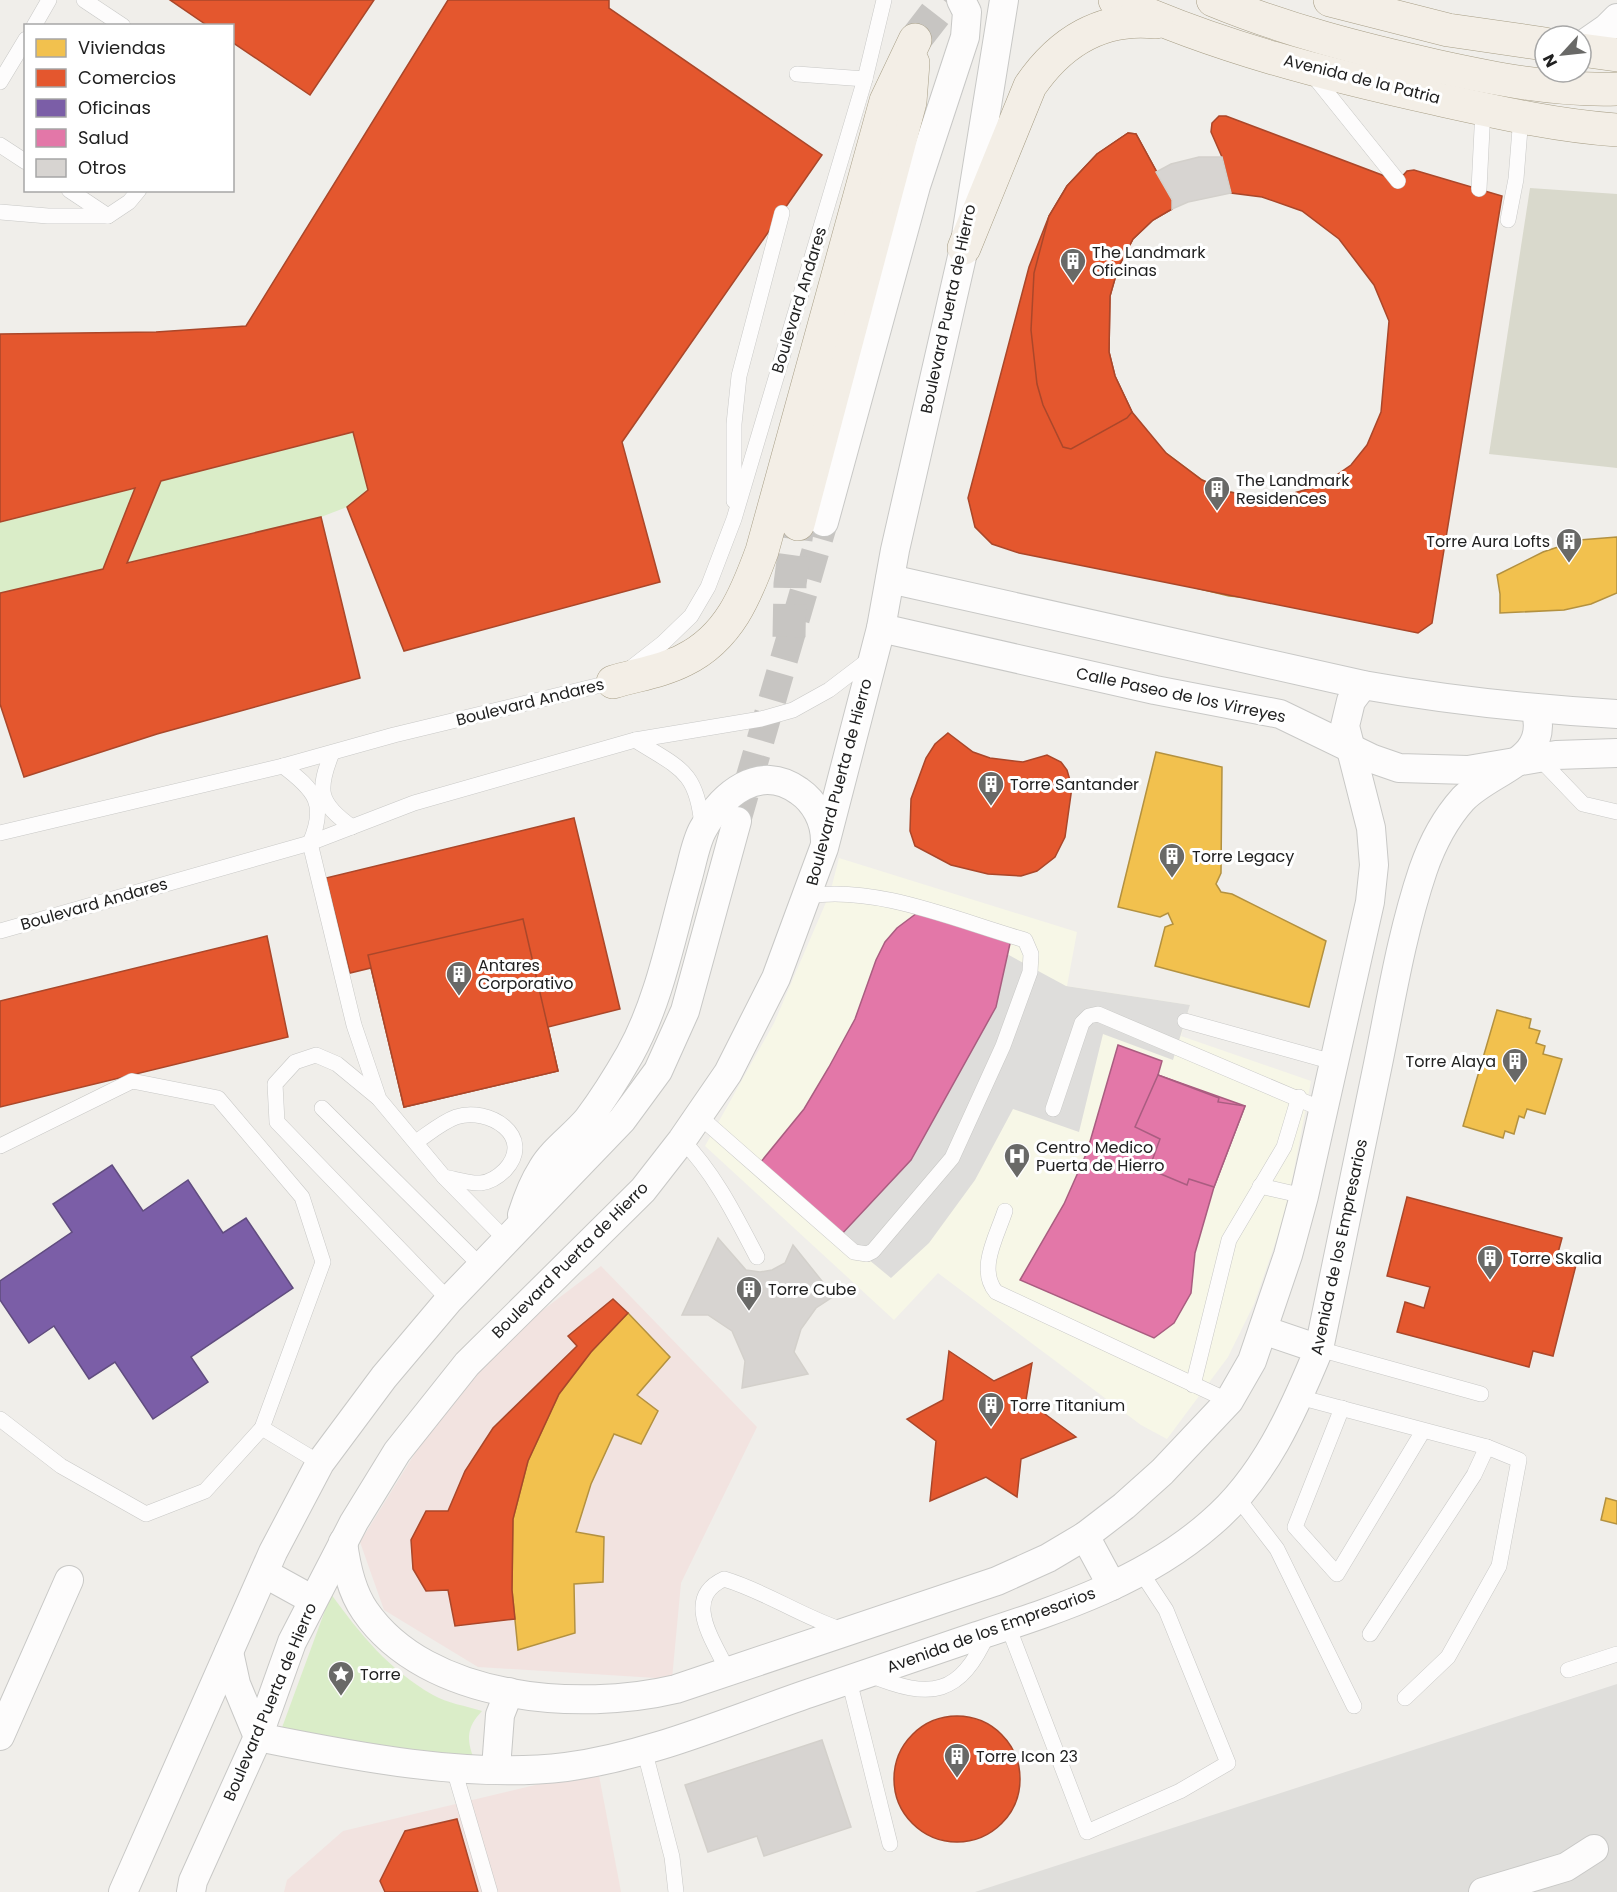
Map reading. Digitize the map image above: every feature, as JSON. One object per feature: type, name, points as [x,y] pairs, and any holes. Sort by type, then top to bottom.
[{"type":"main road","name":"Avenida de la Patria","points":[[1115,0],[1164,22],[1307,67],[1483,109],[1613,129]]},
{"type":"main road","points":[[1213,0],[1290,29],[1391,56],[1491,78],[1578,88],[1617,89]]},
{"type":"main road","points":[[1330,0],[1394,8],[1448,30],[1533,42]]},
{"type":"main road","points":[[964,248],[1030,86],[1042,68],[1057,52],[1090,31],[1126,21],[1164,22]]},
{"type":"main road","points":[[614,681],[683,661],[701,650],[726,627],[745,598],[765,539],[886,100],[915,40],[910,102],[811,523]]},
{"type":"main road","points":[[1593,50],[1617,55]]},
{"type":"street","points":[[811,523],[916,186],[965,38],[967,12],[961,0]]},
{"type":"street","name":"Boulevard Puerta de Hierro","points":[[191,1892],[193,1881],[258,1737],[292,1642],[343,1542],[397,1452],[467,1364],[643,1190],[682,1140],[728,1073],[755,1023],[808,896],[824,848],[871,658],[881,628],[964,248],[1004,0]]},
{"type":"street","points":[[1593,38],[1617,18]]},
{"type":"street","points":[[890,579],[1363,685],[1429,697],[1535,709],[1617,714]]},
{"type":"street","name":"Calle Paseo de los Virreyes","points":[[881,628],[1155,690],[1280,714],[1348,747],[1399,768],[1468,770],[1588,752],[1617,753]]},
{"type":"street","points":[[343,1542],[351,1584],[364,1611],[384,1633],[413,1655],[448,1675],[485,1688],[509,1692],[578,1700],[639,1698],[728,1672],[997,1581],[1048,1558],[1085,1536],[1162,1472],[1229,1401],[1252,1361],[1304,1196],[1364,934],[1374,866],[1366,804],[1348,747],[1346,714],[1363,685]]},
{"type":"street","name":"Avenida de los Empresarios","points":[[258,1737],[357,1757],[453,1766],[565,1767],[644,1749],[1071,1605],[1141,1572],[1212,1523],[1237,1497],[1266,1457],[1299,1397],[1319,1349],[1398,964],[1423,870],[1437,836],[1463,799],[1482,783],[1530,759],[1539,733],[1535,709]]},
{"type":"street","points":[[512,1234],[542,1167],[588,1118],[631,1053],[646,1020],[702,830],[721,802],[743,786],[770,781],[797,789],[812,803],[822,821],[824,848]]},
{"type":"street","points":[[123,1892],[264,1573],[320,1463],[384,1377],[449,1300],[622,1120],[658,1071],[685,1011],[737,821]]},
{"type":"street","points":[[1263,1330],[1319,1349]]},
{"type":"street","points":[[1085,1536],[1112,1586]]},
{"type":"street","points":[[264,1573],[313,1600]]},
{"type":"street","points":[[0,1736],[69,1581]]},
{"type":"street","points":[[229,1652],[236,1684],[258,1737]]},
{"type":"street","points":[[496,1768],[500,1714],[509,1692]]},
{"type":"street","points":[[1483,1892],[1538,1883],[1594,1849]]},
{"type":"lane","points":[[84,0],[120,24]]},
{"type":"lane","name":"Boulevard Andares","points":[[0,833],[284,766],[394,735],[614,681],[663,643],[691,616],[708,587],[734,519],[866,79],[884,0]]},
{"type":"lane","points":[[35,24],[46,1]]},
{"type":"lane","points":[[0,82],[24,42]]},
{"type":"lane","points":[[1307,67],[1398,182]]},
{"type":"lane","points":[[797,74],[866,79]]},
{"type":"lane","points":[[1479,189],[1483,109]]},
{"type":"lane","points":[[1508,220],[1516,179],[1521,116]]},
{"type":"lane","points":[[0,146],[24,161]]},
{"type":"lane","points":[[72,192],[108,216]]},
{"type":"lane","points":[[0,212],[48,216],[108,216],[129,202],[137,192]]},
{"type":"lane","points":[[734,519],[734,424],[739,376],[782,213]]},
{"type":"lane","name":"Boulevard Andares","points":[[0,931],[310,843],[414,803],[635,740],[761,719],[793,710],[829,690],[871,658]]},
{"type":"lane","points":[[635,740],[669,761],[691,780],[698,793],[702,830]]},
{"type":"lane","points":[[332,753],[321,784],[326,805],[351,827]]},
{"type":"lane","points":[[1530,759],[1583,804],[1617,812]]},
{"type":"lane","points":[[284,766],[313,792],[318,810],[317,827],[310,843],[354,1025],[379,1099]]},
{"type":"lane","points":[[699,1116],[854,1252],[861,1254],[873,1251],[952,1158],[1003,1046],[1030,972],[1029,946],[1025,940],[884,898],[830,893],[808,896]]},
{"type":"lane","points":[[1053,1109],[1082,1023],[1089,1016],[1098,1014],[1299,1097],[1324,1110]]},
{"type":"lane","points":[[1185,1021],[1334,1062]]},
{"type":"lane","points":[[449,1300],[277,1122],[275,1084],[295,1062],[316,1055],[350,1073],[379,1099],[444,1177],[512,1234]]},
{"type":"lane","points":[[0,1146],[132,1081],[218,1098],[302,1197],[323,1262],[262,1428],[205,1491],[146,1514],[61,1466],[0,1419]]},
{"type":"lane","points":[[1193,1385],[1229,1240],[1284,1147],[1299,1097]]},
{"type":"lane","points":[[322,1108],[481,1266]]},
{"type":"lane","points":[[416,1142],[456,1117],[478,1114],[508,1128],[516,1143],[515,1160],[499,1176],[481,1183],[444,1177]]},
{"type":"lane","points":[[682,1140],[701,1160],[721,1190],[757,1257]]},
{"type":"lane","points":[[1260,1186],[1304,1196]]},
{"type":"lane","points":[[1005,1211],[986,1268],[989,1285],[996,1292],[1229,1401]]},
{"type":"lane","points":[[1319,1349],[1481,1394]]},
{"type":"lane","points":[[1299,1397],[1487,1448],[1519,1460],[1499,1566],[1448,1657],[1405,1698]]},
{"type":"lane","points":[[1342,1408],[1295,1527],[1337,1574],[1424,1431]]},
{"type":"lane","points":[[262,1428],[320,1463]]},
{"type":"lane","points":[[1370,1634],[1474,1475],[1487,1448]]},
{"type":"lane","points":[[1237,1497],[1277,1549],[1354,1706]]},
{"type":"lane","points":[[998,1629],[1087,1832],[1180,1791],[1228,1763],[1166,1611],[1141,1572]]},
{"type":"lane","points":[[728,1672],[702,1616],[705,1593],[712,1585],[724,1579],[748,1587],[814,1621],[849,1632]]},
{"type":"lane","points":[[1568,1670],[1617,1654]]},
{"type":"lane","points":[[858,1677],[890,1844]]},
{"type":"lane","points":[[644,1749],[672,1857],[676,1892]]},
{"type":"lane","points":[[453,1766],[490,1892]]},
{"type":"shaded area","points":[[1530,188],[1617,194],[1617,468],[1489,454]]},
{"type":"shaded area","name":"Centro Medico Puerta de Hierro","points":[[839,858],[1077,932],[1067,986],[1190,1005],[1181,1036],[1311,1081],[1286,1212],[1254,1304],[1228,1357],[1167,1439],[1141,1425],[938,1273],[894,1320],[705,1146],[774,1023],[830,893]]},
{"type":"shaded area","points":[[1007,954],[1066,986],[1190,1005],[1173,1060],[1103,1034],[1079,1132],[1013,1109],[975,1180],[929,1243],[891,1278],[840,1236]]},
{"type":"shaded area","points":[[601,1266],[757,1427],[681,1583],[672,1679],[478,1667],[384,1610],[360,1542],[469,1366]]},
{"type":"shaded area","points":[[1617,1684],[1617,1892],[975,1892]]},
{"type":"shaded area","points":[[598,1770],[621,1892],[284,1892],[287,1880],[343,1831]]},
{"type":"green space","points":[[353,432],[368,490],[347,507],[321,517],[0,593],[0,522]]},
{"type":"green space","points":[[331,1594],[376,1650],[417,1685],[438,1698],[482,1711],[473,1722],[469,1733],[474,1759],[280,1733]]},
{"type":"building: Viviendas","name":"The Landmark Residences","points":[[1166,453],[1202,480],[1230,492],[1256,497],[1287,495],[1311,489],[1318,493],[1319,590],[1314,597],[1262,599],[1229,596],[1196,588],[1132,556],[1106,535],[1106,527],[1156,457]]},
{"type":"building: Viviendas","name":"Torre Aura Lofts","points":[[1617,537],[1617,593],[1591,604],[1564,610],[1500,613],[1497,575],[1543,552],[1579,540]]},
{"type":"building: Viviendas","name":"Torre Legacy","points":[[1156,752],[1222,767],[1221,873],[1216,884],[1221,892],[1232,894],[1326,941],[1309,1007],[1155,966],[1165,927],[1173,924],[1168,913],[1160,917],[1118,907]]},
{"type":"building: Viviendas","name":"Torre Alaya","points":[[1497,1010],[1531,1019],[1529,1028],[1540,1031],[1536,1043],[1545,1046],[1543,1054],[1562,1059],[1545,1114],[1527,1109],[1524,1118],[1519,1116],[1514,1134],[1505,1131],[1503,1138],[1463,1126]]},
{"type":"building: Viviendas","points":[[628,1313],[670,1357],[637,1395],[658,1411],[641,1444],[614,1434],[591,1484],[576,1532],[604,1537],[603,1582],[574,1584],[575,1633],[518,1650],[512,1590],[513,1519],[528,1461],[559,1394],[591,1352]]},
{"type":"building: Viviendas","points":[[1606,1498],[1617,1501],[1617,1524],[1601,1520]]},
{"type":"building: Comercios","points":[[170,0],[374,0],[310,95],[234,43],[234,24],[205,24]]},
{"type":"building: Comercios","points":[[448,0],[609,0],[609,8],[822,155],[622,442],[660,582],[404,651],[347,507],[368,490],[353,432],[161,481],[127,563],[321,517],[360,678],[157,734],[24,777],[0,704],[0,593],[103,569],[135,488],[0,522],[0,334],[156,332],[246,326]]},
{"type":"building: Comercios","points":[[1219,116],[1226,116],[1398,181],[1407,171],[1414,170],[1502,196],[1432,623],[1418,633],[1019,553],[992,544],[975,527],[968,498],[1029,267],[1049,216],[1067,186],[1097,154],[1128,133],[1136,134],[1172,200],[1172,209],[1153,220],[1133,239],[1118,268],[1110,296],[1109,352],[1115,376],[1132,412],[1166,453],[1202,480],[1230,492],[1256,497],[1287,495],[1322,485],[1351,465],[1367,445],[1381,412],[1389,321],[1374,285],[1339,239],[1302,211],[1262,197],[1231,193],[1222,157],[1211,132],[1212,123]]},
{"type":"building: Comercios","name":"The Landmark Oficinas","points":[[1128,133],[1136,134],[1172,200],[1172,209],[1153,220],[1133,239],[1118,268],[1110,296],[1109,352],[1115,376],[1132,412],[1127,418],[1071,449],[1063,447],[1043,405],[1037,384],[1031,330],[1034,273],[1049,216],[1067,186],[1097,154]]},
{"type":"building: Comercios","name":"Torre Santander","points":[[948,733],[973,752],[990,758],[1023,762],[1047,755],[1061,762],[1067,770],[1072,787],[1065,837],[1055,857],[1037,871],[1021,876],[988,874],[951,865],[915,846],[910,831],[911,799],[926,758],[935,744]]},
{"type":"building: Comercios","points":[[574,818],[620,1009],[548,1027],[558,1071],[404,1107],[371,968],[350,973],[326,878]]},
{"type":"building: Comercios","name":"Antares Corporativo","points":[[523,919],[558,1071],[404,1107],[368,955]]},
{"type":"building: Comercios","points":[[267,936],[288,1037],[0,1107],[0,1001]]},
{"type":"building: Comercios","name":"Torre Skalia","points":[[1407,1197],[1562,1238],[1556,1260],[1576,1265],[1553,1356],[1533,1351],[1529,1367],[1397,1332],[1405,1302],[1424,1308],[1430,1287],[1387,1276]]},
{"type":"building: Comercios","points":[[613,1299],[628,1313],[591,1352],[559,1394],[528,1461],[513,1519],[512,1590],[515,1619],[455,1626],[448,1590],[426,1591],[413,1569],[411,1540],[426,1511],[448,1511],[465,1471],[493,1428],[577,1346],[568,1336]]},
{"type":"building: Comercios","name":"Torre Titanium","points":[[949,1351],[994,1381],[1032,1363],[1026,1400],[1076,1437],[1021,1459],[1017,1497],[986,1477],[930,1501],[936,1441],[907,1419],[943,1400]]},
{"type":"building: Comercios","name":"Torre Icon 23","points":[[957,1716],[981,1720],[1002,1734],[1016,1755],[1020,1779],[1016,1803],[1002,1824],[981,1838],[957,1842],[933,1838],[912,1824],[898,1803],[894,1779],[898,1755],[912,1734],[933,1720]]},
{"type":"building: Comercios","points":[[457,1819],[478,1892],[385,1892],[380,1881],[405,1831]]},
{"type":"building: Oficinas","points":[[112,1165],[143,1211],[188,1180],[223,1233],[246,1218],[293,1288],[191,1357],[208,1382],[153,1419],[115,1362],[89,1379],[54,1326],[29,1343],[0,1300],[0,1281],[72,1232],[53,1204]]},
{"type":"building: Salud","points":[[917,913],[1011,939],[996,1007],[911,1160],[840,1236],[760,1163],[804,1109],[829,1067],[855,1019],[876,960],[885,942],[897,928]]},
{"type":"building: Salud","points":[[1118,1045],[1162,1061],[1158,1075],[1245,1106],[1214,1187],[1195,1253],[1191,1293],[1174,1323],[1154,1338],[1020,1280],[1064,1204],[1087,1152]]},
{"type":"building: Salud","points":[[1158,1075],[1219,1098],[1218,1102],[1245,1106],[1214,1187],[1189,1179],[1187,1185],[1149,1169],[1160,1139],[1135,1127]]},
{"type":"building: Otros","points":[[1199,157],[1222,157],[1231,193],[1188,202],[1172,209],[1172,200],[1156,172],[1171,164]]},
{"type":"building: Otros","name":"Torre Cube","points":[[718,1238],[746,1270],[760,1272],[772,1270],[785,1263],[793,1245],[834,1296],[816,1308],[801,1329],[794,1352],[808,1374],[742,1388],[745,1361],[732,1331],[708,1315],[682,1315]]},
{"type":"building: Otros","points":[[822,1740],[851,1827],[764,1856],[757,1836],[708,1852],[685,1785]]},
{"type":"tunnel","points":[[915,40],[946,0]]},
{"type":"tunnel","points":[[737,821],[824,522]]},
{"type":"tunnel","points":[[789,637],[790,584],[798,524]]},
{"type":"place","name":"The Landmark Oficinas","points":[[1073,284]]},
{"type":"place","name":"The Landmark Residences","points":[[1217,512]]},
{"type":"place","name":"Torre Aura Lofts","points":[[1569,564]]},
{"type":"place","name":"Torre Santander","points":[[991,807]]},
{"type":"place","name":"Torre Legacy","points":[[1172,879]]},
{"type":"place","name":"Antares Corporativo","points":[[459,997]]},
{"type":"place","name":"Torre Alaya","points":[[1515,1084]]},
{"type":"place","name":"Centro Medico Puerta de Hierro","points":[[1017,1179]]},
{"type":"place","name":"Torre Skalia","points":[[1490,1281]]},
{"type":"place","name":"Torre Cube","points":[[749,1312]]},
{"type":"place","name":"Torre Titanium","points":[[991,1428]]},
{"type":"place","name":"Torre","points":[[341,1697]]},
{"type":"place","name":"Torre Icon 23","points":[[957,1779]]}]
